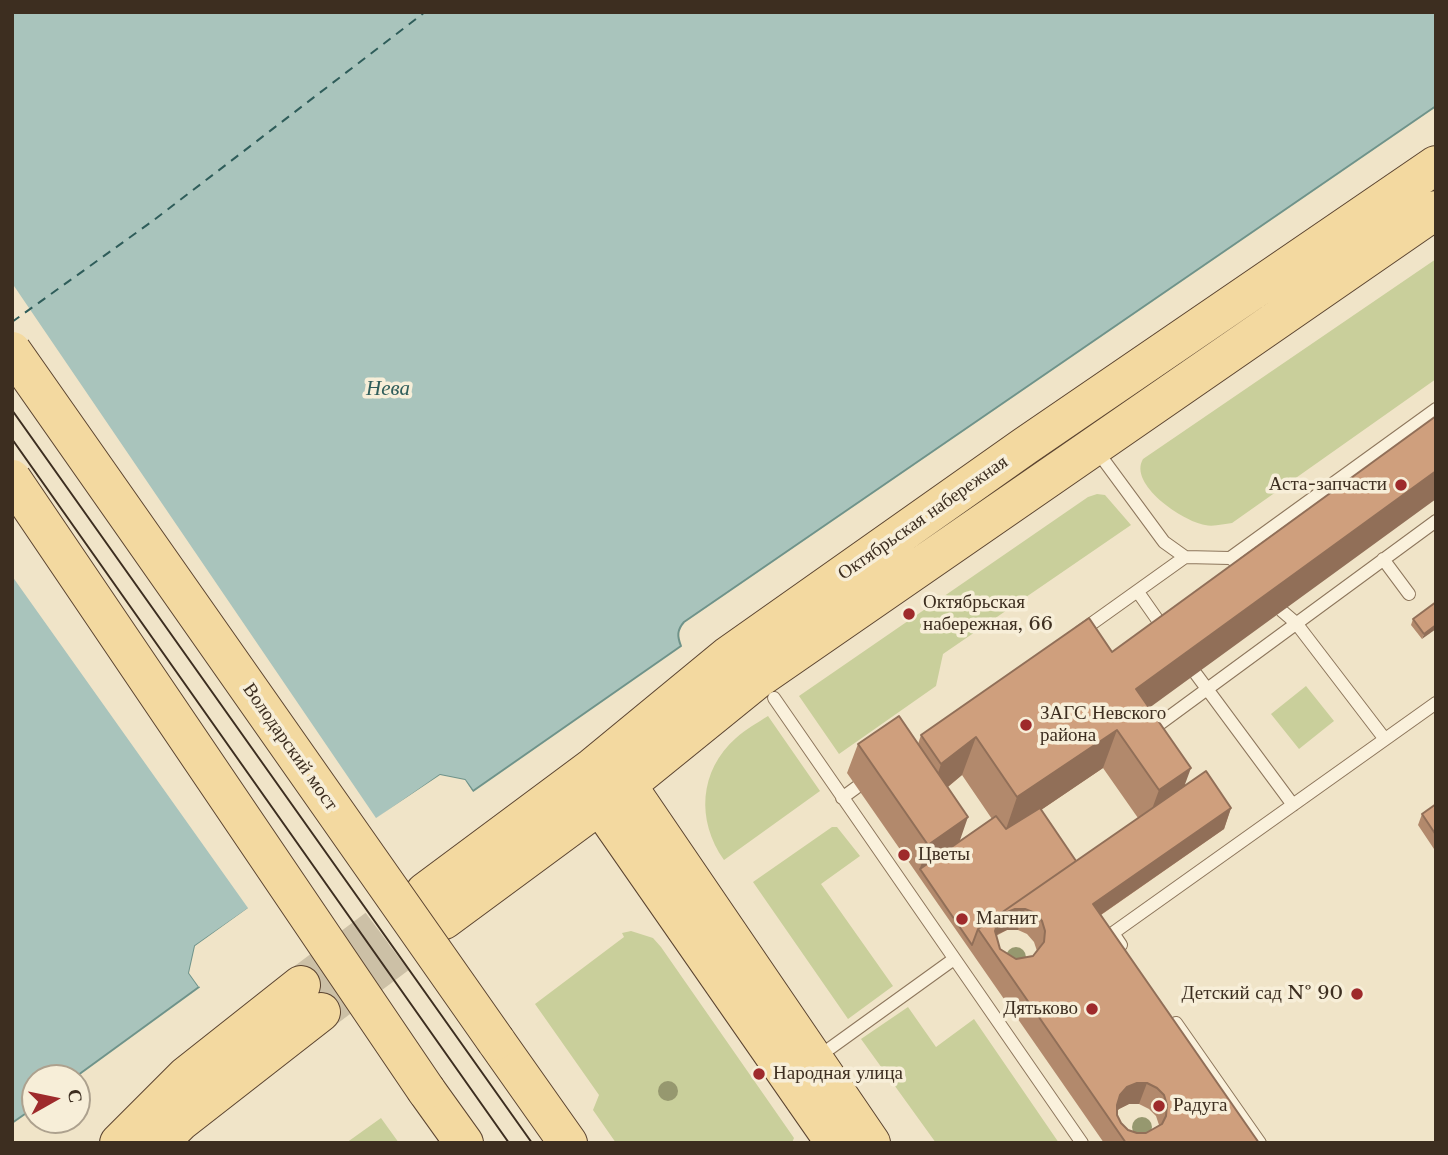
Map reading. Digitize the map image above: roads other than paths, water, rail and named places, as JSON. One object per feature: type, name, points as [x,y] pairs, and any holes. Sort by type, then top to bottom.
[{"type":"main road","name":"Октябрьская набережная","points":[[607,781],[729,655],[1025,446],[1436,165]]},
{"type":"main road","name":"Октябрьская набережная","points":[[435,906],[607,781],[1436,210]]},
{"type":"main road","name":"Володарский мост","points":[[12,351],[568,1143]]},
{"type":"main road","points":[[12,479],[464,1143]]},
{"type":"main road","points":[[607,781],[802,1069],[832,1124],[871,1143]]},
{"type":"main road","points":[[119,1143],[167,1133],[186,1076],[311,998]]},
{"type":"lane","points":[[1230,558],[1436,409]]},
{"type":"lane","points":[[1094,447],[1164,542],[1185,557],[1230,558],[1247,570]]},
{"type":"lane","points":[[1150,731],[1436,521]]},
{"type":"lane","points":[[1069,639],[1185,557]]},
{"type":"lane","points":[[1383,559],[1409,594]]},
{"type":"lane","points":[[1138,592],[1170,638]]},
{"type":"lane","points":[[1282,611],[1296,623],[1384,738]]},
{"type":"lane","points":[[1196,674],[1293,805]]},
{"type":"lane","points":[[774,698],[1082,1143]]},
{"type":"lane","points":[[1128,955],[1113,933],[1436,703]]},
{"type":"lane","points":[[842,797],[856,787]]},
{"type":"lane","points":[[802,1069],[954,959]]},
{"type":"lane","points":[[1167,1010],[1260,1143]]},
{"type":"water","name":"Нева","points":[[12,12],[1436,12],[1436,106],[684,622],[678,633],[681,646],[473,791],[465,780],[440,775],[195,946],[189,973],[199,987],[91,1066],[21,1064],[21,1117],[12,1123]]},
{"type":"tunnel","points":[[301,985],[425,892]]},
{"type":"tunnel","points":[[321,1012],[444,920]]},
{"type":"tram line","points":[[12,410],[532,1143]]},
{"type":"tram line","points":[[12,439],[509,1143]]},
{"type":"place","name":"Аста-запчасти","points":[[1401,485]]},
{"type":"place","name":"Октябрьская набережная, 66","points":[[909,614]]},
{"type":"place","name":"ЗАГС Невского района","points":[[1026,725]]},
{"type":"place","name":"Цветы","points":[[904,855]]},
{"type":"place","name":"Магнит","points":[[962,919]]},
{"type":"place","name":"Детский сад № 90","points":[[1357,994]]},
{"type":"place","name":"Дятьково","points":[[1092,1009]]},
{"type":"place","name":"Народная улица","points":[[759,1074]]},
{"type":"place","name":"Радуга","points":[[1159,1106]]}]
